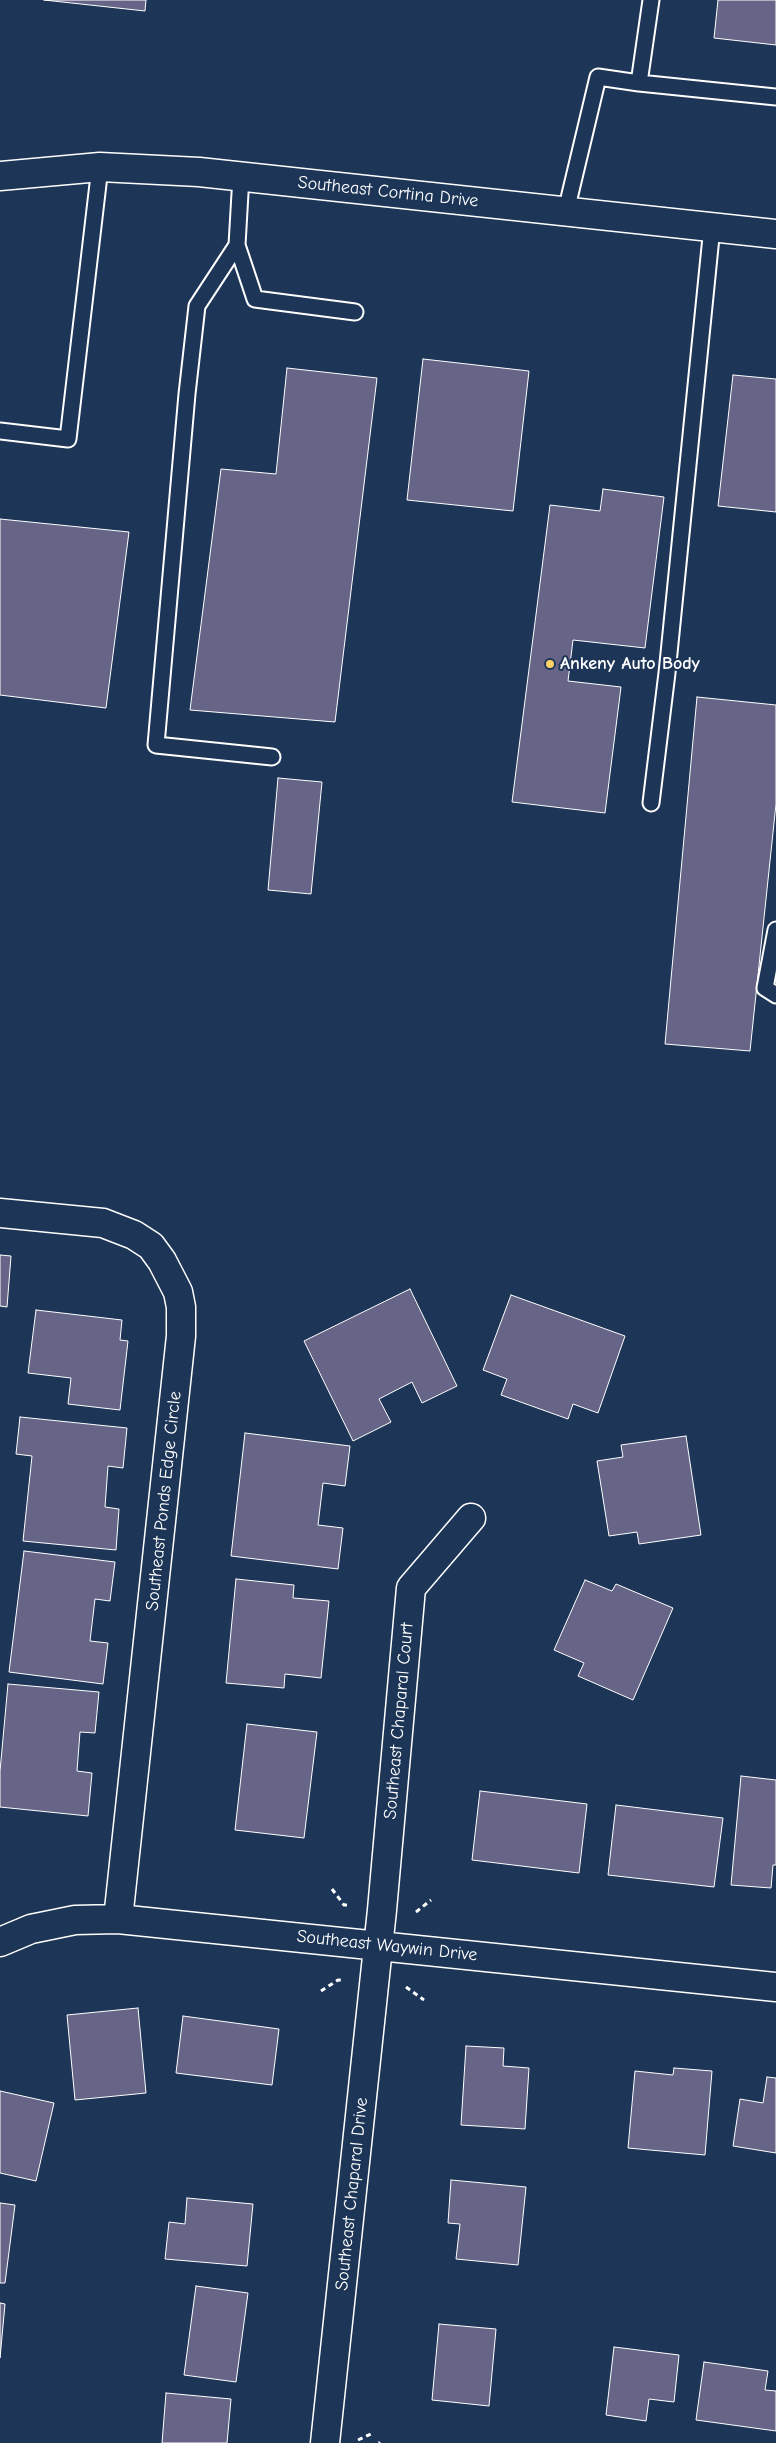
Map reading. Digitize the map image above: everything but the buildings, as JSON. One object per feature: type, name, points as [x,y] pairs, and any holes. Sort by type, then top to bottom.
[{"type":"street","name":"Southeast Cortina Drive","points":[[0,176],[100,167],[199,172],[776,234]]},
{"type":"street","name":"Southeast Ponds Edge Circle","points":[[0,1212],[103,1224],[134,1235],[151,1246],[162,1261],[175,1285],[181,1307],[182,1336],[118,1919]]},
{"type":"street","name":"Southeast Chaparal Court","points":[[378,1945],[412,1588],[471,1518]]},
{"type":"street","name":"Southeast Waywin Drive","points":[[0,1942],[31,1929],[75,1920],[118,1919],[776,1987]]},
{"type":"street","name":"Southeast Chaparal Drive","points":[[325,2443],[378,1945]]},
{"type":"lane","points":[[639,83],[651,0]]},
{"type":"lane","points":[[566,211],[598,77],[776,97]]},
{"type":"lane","points":[[0,432],[68,439],[100,167]]},
{"type":"lane","points":[[241,176],[237,244],[255,299],[355,312]]},
{"type":"lane","points":[[651,803],[667,672],[712,227]]},
{"type":"lane","points":[[237,244],[197,306],[187,394],[156,745],[272,756]]},
{"type":"lane","points":[[776,930],[765,988],[776,995]]},
{"type":"place","name":"Ankeny Auto Body","points":[[550,664]]}]
